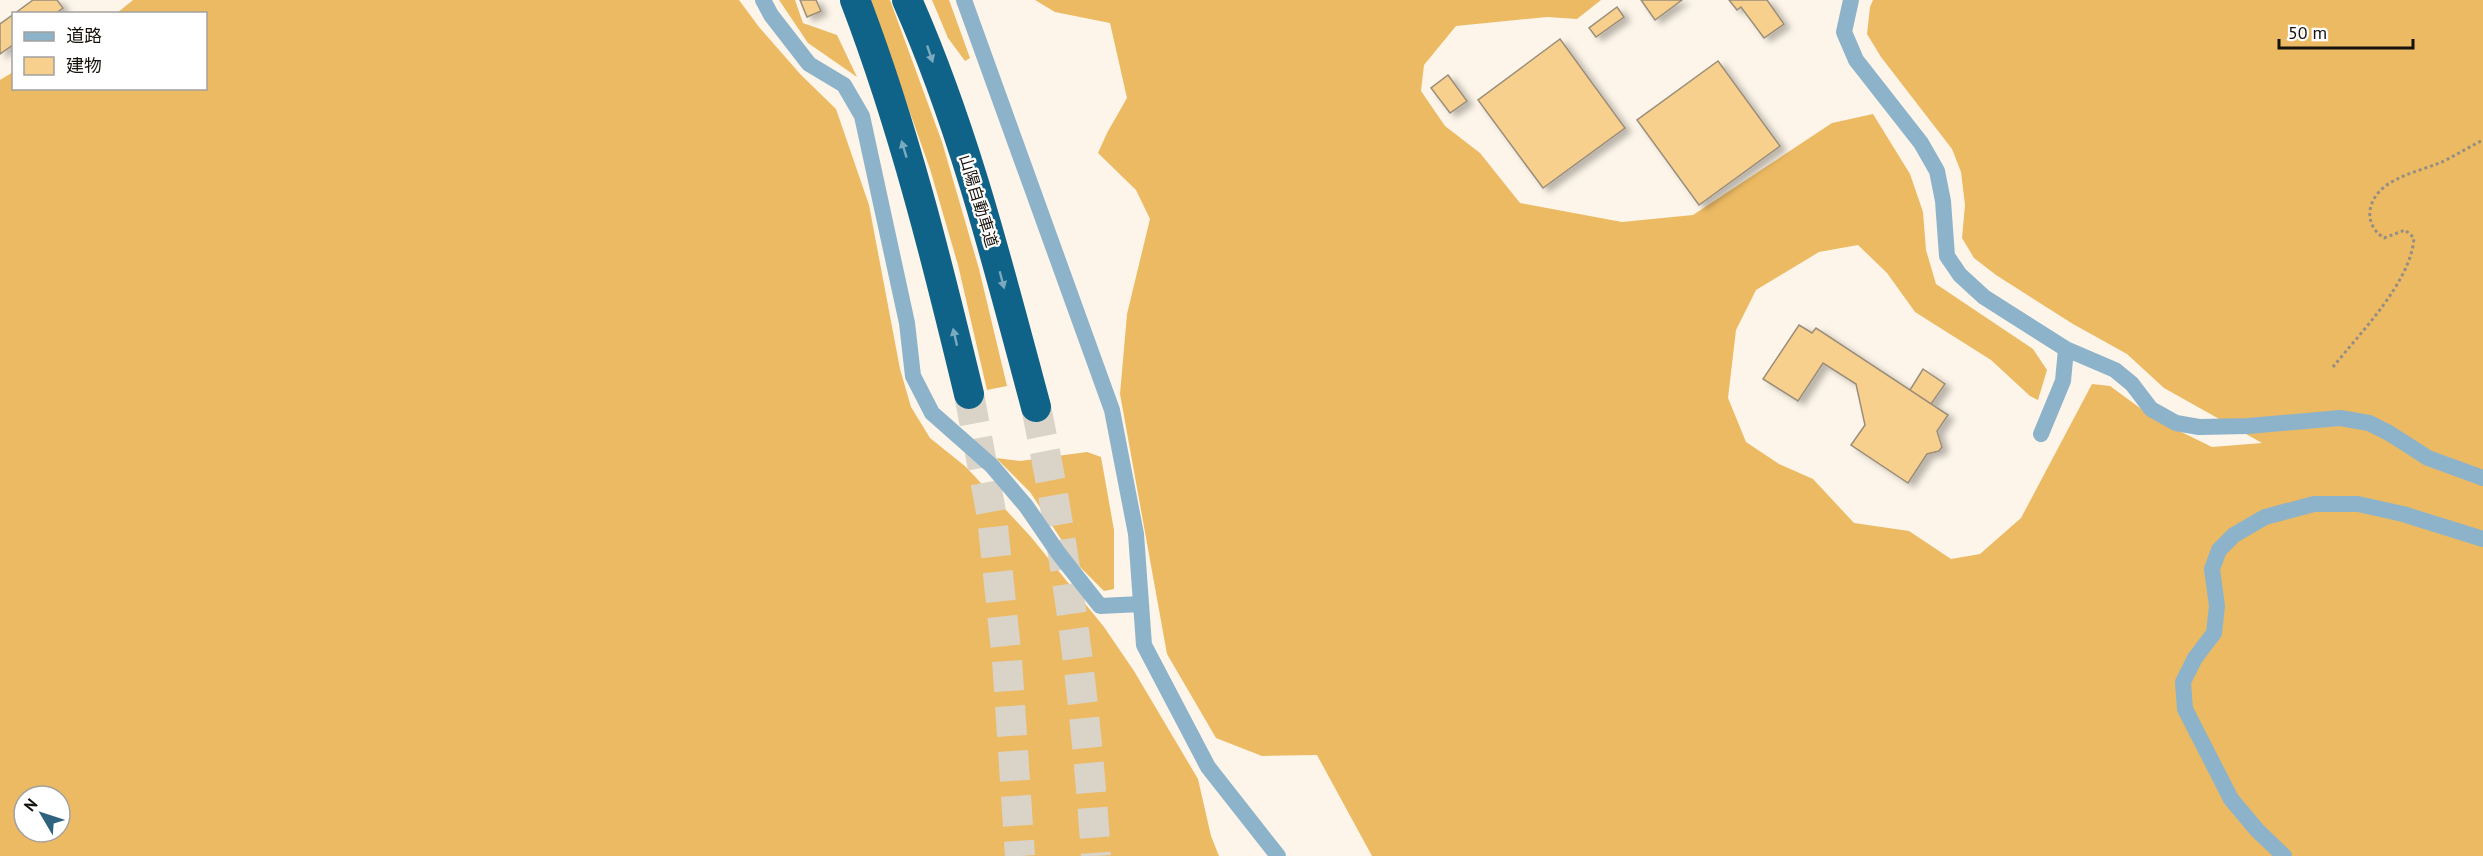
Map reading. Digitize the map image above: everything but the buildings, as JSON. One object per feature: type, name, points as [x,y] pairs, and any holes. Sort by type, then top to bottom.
[{"type":"highway","points":[[855,0],[937,259],[969,394]]},
{"type":"highway","name":"山陽自動車道","points":[[908,0],[926,42],[976,186],[1036,406]]},
{"type":"street","points":[[763,0],[771,15],[809,64],[844,85],[862,116],[907,323],[913,376],[932,413],[992,466],[1026,506],[1059,554],[1100,606],[1141,604]]},
{"type":"street","points":[[964,0],[1112,410],[1136,534],[1144,645],[1208,767],[1278,856]]},
{"type":"street","points":[[1851,0],[1844,32],[1856,60],[1921,143],[1937,171],[1943,201],[1947,256],[1960,275],[1984,297],[2066,350],[2115,370],[2132,384],[2151,409],[2176,423],[2209,427],[2291,424],[2340,418],[2369,423],[2428,458],[2483,478]]},
{"type":"street","points":[[2041,434],[2062,381],[2066,350]]},
{"type":"street","points":[[2284,856],[2257,830],[2231,799],[2186,709],[2183,682],[2195,658],[2214,633],[2217,606],[2212,570],[2219,550],[2234,535],[2265,517],[2314,504],[2358,504],[2403,514],[2483,539]]},
{"type":"path","points":[[2333,367],[2382,306],[2400,277],[2413,249],[2414,238],[2405,231],[2384,238],[2376,233],[2368,218],[2371,203],[2390,183],[2483,140]]},
{"type":"shaded area","points":[[133,0],[739,0],[801,75],[836,109],[869,205],[900,369],[911,407],[930,438],[966,467],[1031,537],[1104,627],[1134,671],[1198,779],[1211,836],[1219,856],[0,856],[0,80],[12,73],[12,90],[207,90],[207,12],[118,12]]},
{"type":"shaded area","points":[[779,0],[795,0],[803,23],[837,35],[857,77],[808,43]]},
{"type":"shaded area","points":[[870,0],[890,0],[942,142],[979,269],[1007,386],[987,390],[958,265],[930,169]]},
{"type":"shaded area","points":[[932,0],[949,0],[970,58],[965,61],[948,38]]},
{"type":"shaded area","points":[[1035,0],[1601,0],[1577,19],[1547,17],[1456,26],[1424,65],[1421,91],[1445,126],[1480,153],[1520,203],[1622,222],[1693,215],[1832,123],[1873,114],[1910,174],[1923,212],[1926,250],[1936,284],[2033,349],[2047,370],[2038,400],[2030,396],[1991,360],[1915,312],[1887,273],[1858,245],[1819,252],[1756,290],[1736,330],[1728,398],[1746,442],[1779,464],[1813,479],[1854,523],[1909,531],[1951,559],[1980,554],[2021,518],[2092,384],[2110,386],[2155,419],[2212,447],[2262,443],[2164,388],[2127,354],[2073,324],[1996,275],[1974,258],[1962,238],[1965,205],[1961,172],[1952,149],[1881,57],[1867,34],[1873,0],[2483,0],[2483,856],[1372,856],[1317,755],[1262,756],[1216,738],[1167,654],[1120,394],[1127,314],[1150,219],[1136,190],[1098,153],[1127,98],[1110,23],[1055,12]]},
{"type":"shaded area","points":[[1087,452],[1101,457],[1114,530],[1114,589],[1104,591],[1078,565],[1030,492],[996,458],[1020,461]]},
{"type":"tunnel","points":[[969,394],[992,517],[1007,660],[1020,856]]},
{"type":"tunnel","points":[[1036,407],[1057,518],[1074,630],[1087,743],[1096,856]]}]
